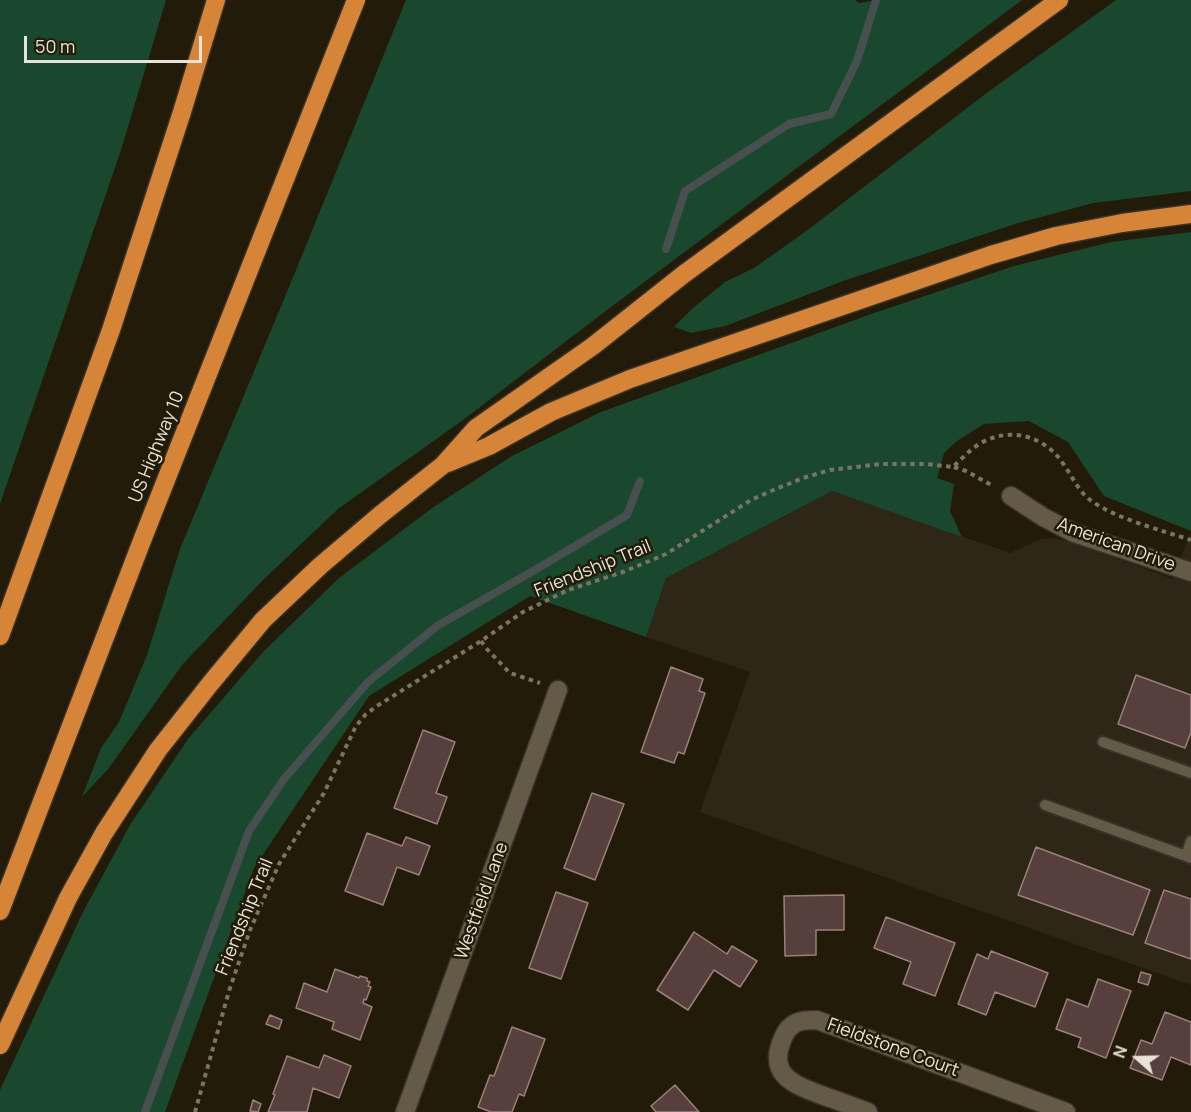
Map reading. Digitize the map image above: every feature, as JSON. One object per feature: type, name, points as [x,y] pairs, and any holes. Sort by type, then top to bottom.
[{"type":"highway","points":[[0,636],[111,330],[216,0]]},
{"type":"highway","name":"US Highway 10","points":[[0,911],[143,538],[357,0]]},
{"type":"highway","points":[[0,1045],[68,898],[104,833],[158,750],[263,620],[320,566],[443,465],[476,428],[593,346],[684,274],[1059,0]]},
{"type":"highway","points":[[443,465],[489,446],[551,412],[630,379],[991,255],[1056,236],[1122,223],[1191,214]]},
{"type":"street","name":"American Drive","points":[[1011,496],[1074,533],[1191,572]]},
{"type":"street","name":"Westfield Lane","points":[[405,1112],[558,690]]},
{"type":"street","name":"Fieldstone Court","points":[[868,1112],[796,1085],[786,1077],[779,1065],[778,1054],[782,1039],[792,1024],[802,1020],[817,1020],[1066,1112]]},
{"type":"lane","points":[[1103,742],[1191,773]]},
{"type":"lane","points":[[1045,805],[1188,857],[1191,841]]},
{"type":"path","points":[[953,467],[971,450],[992,438],[1005,435],[1025,435],[1035,438],[1050,448],[1062,461],[1080,490],[1098,505],[1191,540]]},
{"type":"path","name":"Friendship Trail","points":[[195,1112],[229,991],[250,930],[279,864],[324,794],[356,726],[366,714],[523,612],[568,590],[623,572],[666,554],[751,500],[803,478],[830,470],[881,464],[926,464],[966,471],[1011,496]]},
{"type":"path","points":[[481,641],[510,673],[558,690]]},
{"type":"shaded area","points":[[832,491],[1010,553],[1041,539],[1054,538],[1077,544],[1173,579],[1191,531],[1191,985],[700,812],[750,672],[646,637],[666,578]]},
{"type":"green space","points":[[0,0],[166,0],[121,150],[0,504]]},
{"type":"green space","points":[[406,0],[855,0],[859,3],[878,0],[1022,0],[463,420],[338,509],[262,581],[182,665],[109,768],[82,797],[101,748],[119,722],[147,655],[180,549]]},
{"type":"green space","points":[[1116,0],[1191,0],[1191,191],[1093,203],[1015,224],[846,280],[725,326],[691,333],[674,327],[725,282],[754,268],[805,232],[988,92]]},
{"type":"green space","points":[[1191,232],[1191,531],[1104,496],[1068,442],[1029,421],[984,424],[957,441],[944,453],[937,478],[954,484],[950,511],[962,537],[832,491],[666,578],[646,637],[530,596],[369,696],[254,868],[165,1112],[0,1112],[0,1090],[83,912],[130,825],[188,739],[263,652],[339,578],[432,508],[512,456],[601,412],[874,313],[1014,266],[1111,242]]},
{"type":"building","points":[[671,667],[703,679],[699,691],[705,693],[684,754],[678,752],[674,763],[641,752]]},
{"type":"building","points":[[1136,675],[1191,695],[1191,732],[1185,748],[1118,724]]},
{"type":"building","points":[[423,730],[455,742],[436,793],[447,797],[437,824],[394,808]]},
{"type":"building","points":[[592,793],[624,804],[595,880],[564,868]]},
{"type":"building","points":[[367,833],[402,846],[406,837],[430,846],[419,875],[397,867],[383,905],[345,891]]},
{"type":"building","points":[[1036,847],[1150,890],[1133,935],[1018,895]]},
{"type":"building","points":[[1164,890],[1191,899],[1191,959],[1145,943]]},
{"type":"building","points":[[556,892],[588,903],[561,979],[529,968]]},
{"type":"building","points":[[844,895],[844,930],[816,930],[816,955],[785,956],[784,896]]},
{"type":"building","points":[[886,917],[955,943],[935,996],[903,984],[911,962],[874,948]]},
{"type":"building","points":[[694,932],[727,954],[732,946],[757,961],[740,987],[714,970],[688,1010],[657,990]]},
{"type":"building","points":[[991,951],[1048,973],[1035,1007],[995,992],[986,1015],[958,1004],[977,954],[988,959]]},
{"type":"building","points":[[335,969],[359,978],[360,976],[367,978],[370,982],[368,986],[371,987],[363,1003],[372,1007],[360,1040],[332,1029],[334,1022],[296,1008],[304,983],[327,992]]},
{"type":"building","points":[[1141,972],[1151,975],[1148,985],[1138,982]]},
{"type":"building","points":[[1098,979],[1131,991],[1106,1058],[1078,1047],[1081,1038],[1056,1029],[1067,999],[1088,1007]]},
{"type":"building","points":[[1165,1012],[1191,1022],[1191,1065],[1171,1057],[1162,1080],[1130,1068],[1141,1040],[1152,1044]]},
{"type":"building","points":[[270,1015],[282,1020],[279,1029],[266,1024]]},
{"type":"building","points":[[512,1027],[545,1039],[524,1096],[519,1094],[512,1112],[491,1112],[478,1107],[490,1075],[494,1076]]},
{"type":"building","points":[[324,1055],[351,1066],[339,1098],[313,1088],[307,1112],[268,1112],[287,1056],[319,1068]]},
{"type":"building","points":[[675,1085],[699,1112],[656,1112],[651,1106]]},
{"type":"building","points":[[253,1100],[261,1104],[258,1112],[250,1111]]},
{"type":"waterway","points":[[666,249],[685,191],[789,124],[831,114],[857,61],[876,0]]},
{"type":"waterway","points":[[145,1112],[249,831],[284,779],[368,682],[437,626],[627,515],[640,481]]}]
